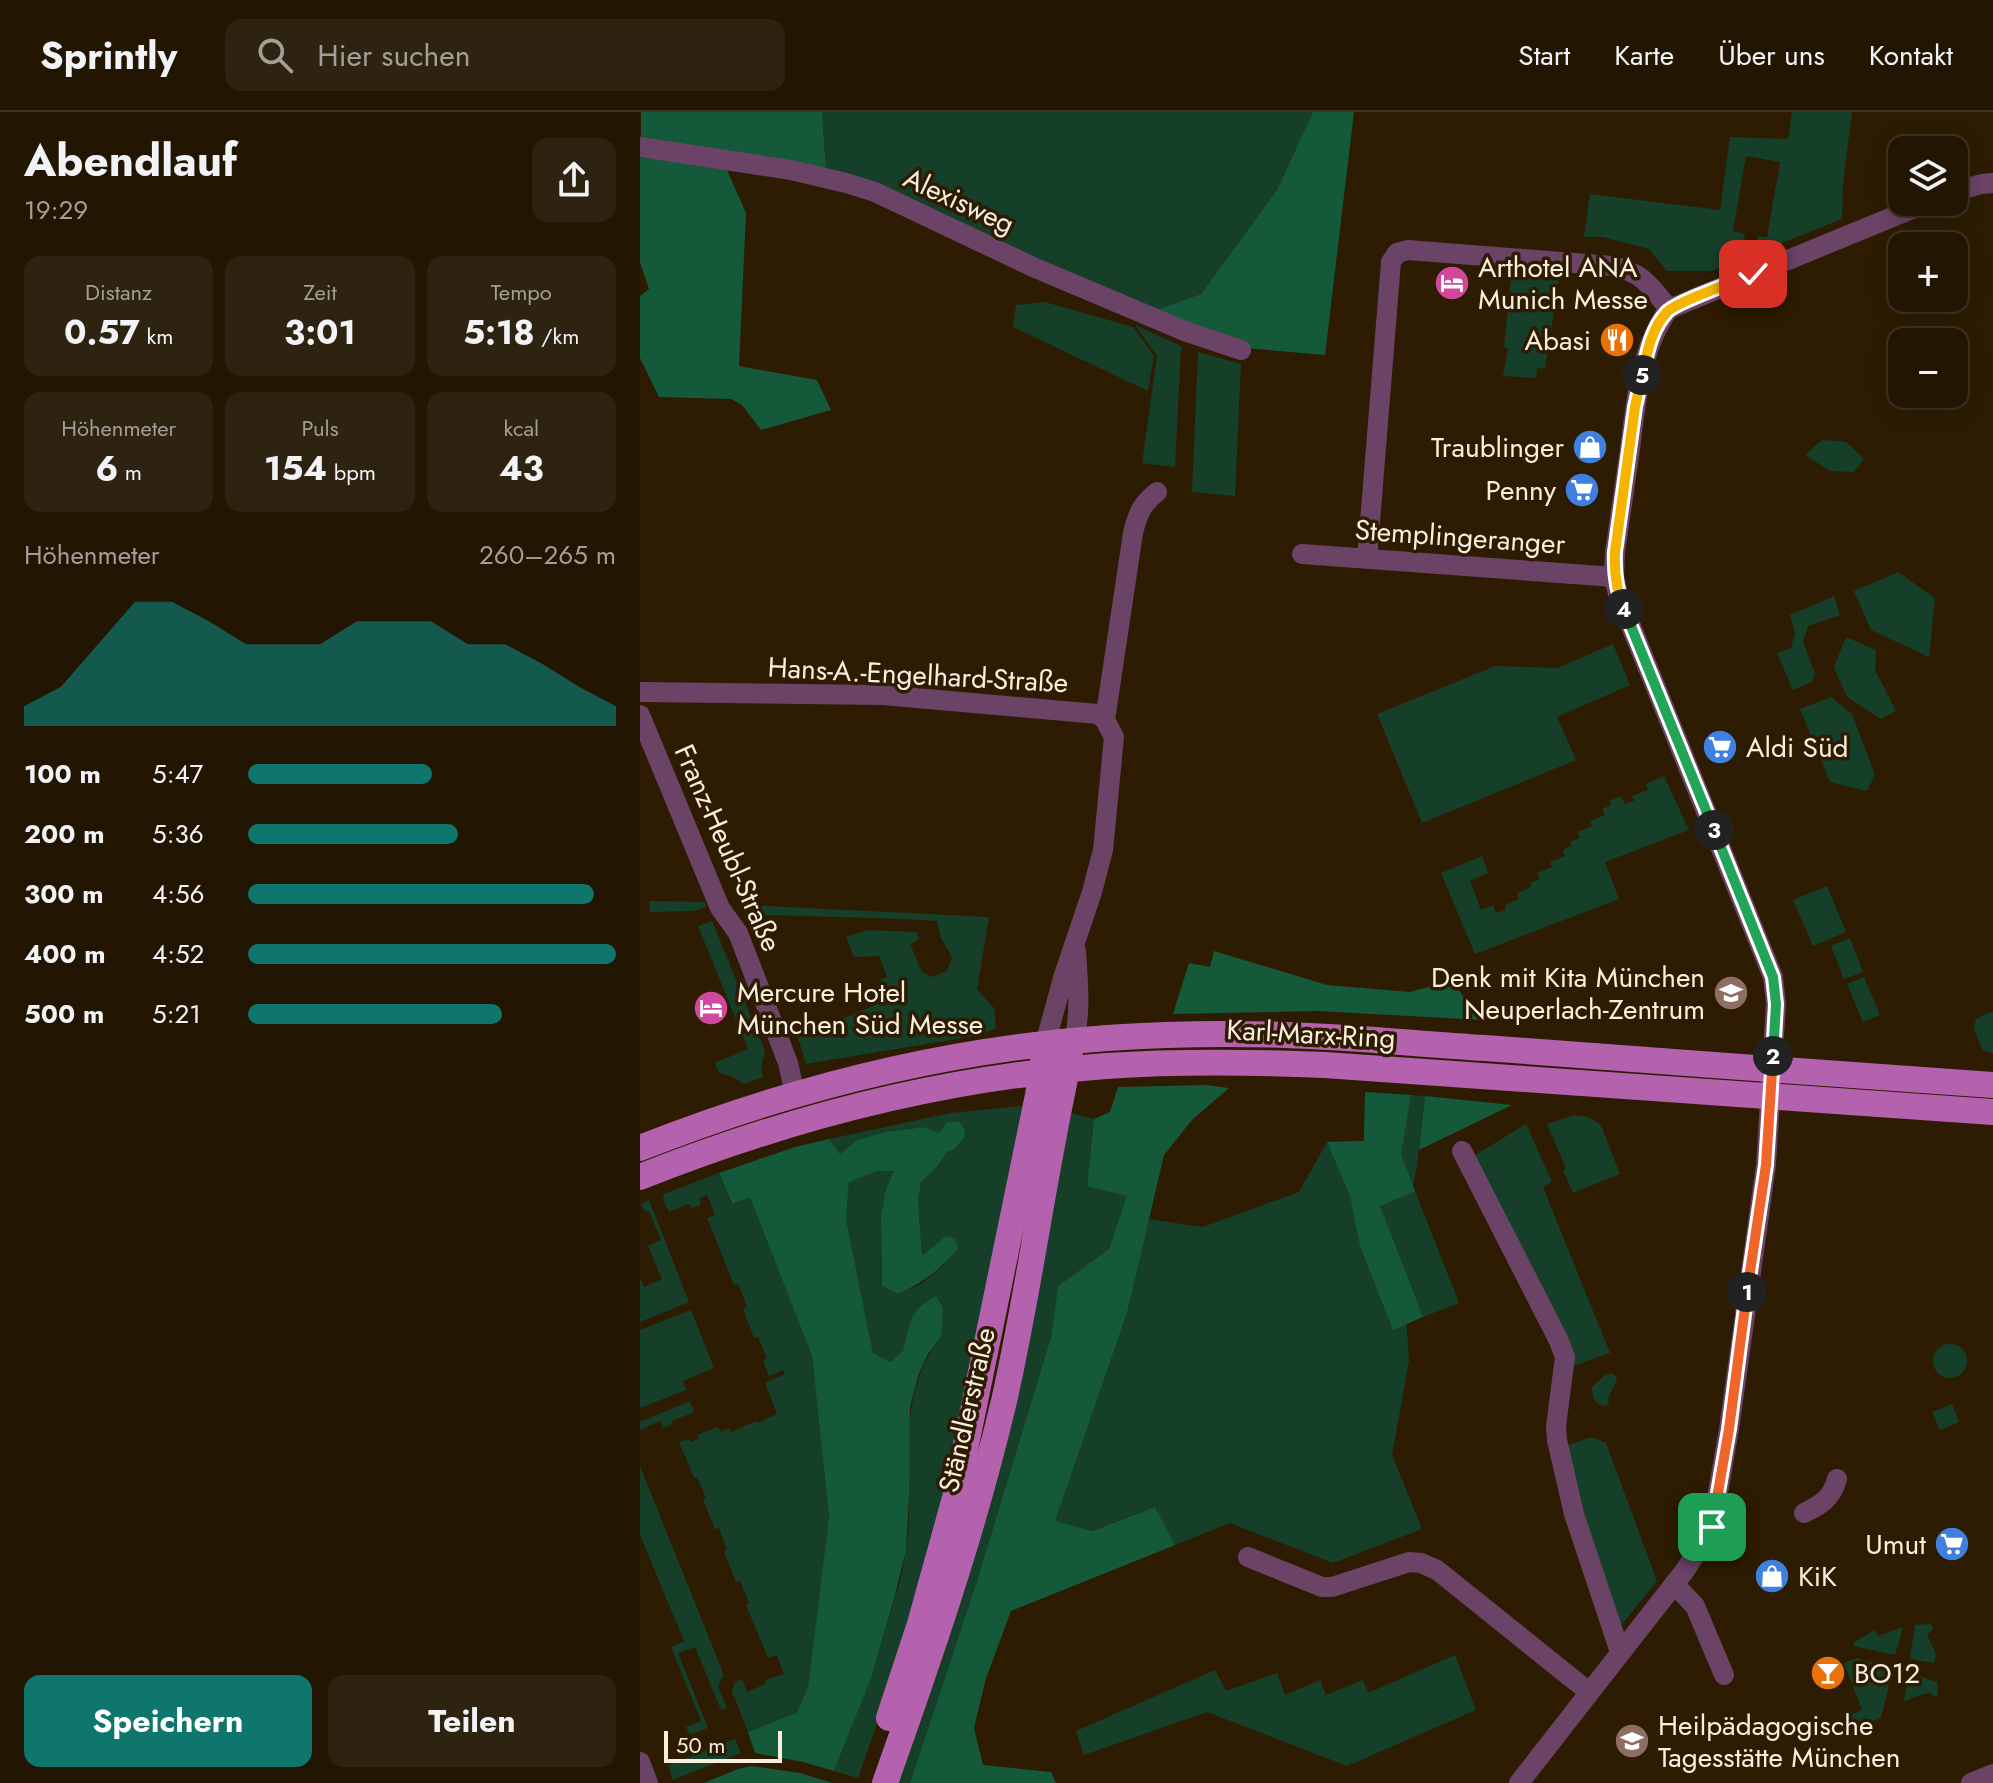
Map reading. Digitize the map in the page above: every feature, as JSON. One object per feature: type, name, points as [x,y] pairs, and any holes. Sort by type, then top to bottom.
[{"type":"main road","name":"Karl-Marx-Ring","points":[[640,1148],[730,1114],[795,1094],[913,1065],[1045,1044],[1185,1035],[1286,1035],[1993,1085]]},
{"type":"main road","name":"Ständlerstraße","points":[[867,1783],[920,1624],[955,1498],[1054,1071],[1074,1042]]},
{"type":"main road","name":"Ständlerstraße","points":[[885,1783],[957,1577],[991,1454],[1015,1349],[1056,1118],[1054,1071],[1045,1044]]},
{"type":"main road","name":"Karl-Marx-Ring","points":[[640,1177],[747,1138],[834,1113],[932,1090],[1103,1066],[1229,1061],[1325,1065],[1993,1112]]},
{"type":"street","name":"Alexisweg","points":[[640,147],[791,170],[875,192],[1033,267],[1187,332],[1241,350]]},
{"type":"street","points":[[1968,188],[1993,183]]},
{"type":"street","points":[[1519,1783],[1674,1584],[1713,1524],[1766,1165],[1776,1004],[1773,977],[1618,594],[1614,577],[1639,389],[1649,345],[1658,323],[1669,309],[1895,216]]},
{"type":"street","points":[[1367,559],[1391,262],[1397,253],[1408,250],[1629,269],[1645,279],[1669,309]]},
{"type":"street","points":[[1045,1044],[1103,850],[1114,737],[1105,720],[1133,533],[1143,503],[1157,492]]},
{"type":"street","name":"Stemplingeranger","points":[[1302,554],[1614,577]]},
{"type":"street","name":"Hans-A.-Engelhard-Straße","points":[[640,692],[883,695],[1098,714],[1105,720]]},
{"type":"street","name":"Franz-Heubl-Straße","points":[[640,715],[720,908],[738,933],[788,1063],[795,1094]]},
{"type":"street","points":[[1074,1042],[1079,1022],[1076,943]]},
{"type":"street","points":[[1462,1151],[1565,1357],[1557,1440],[1574,1514],[1620,1652]]},
{"type":"street","points":[[1804,1513],[1827,1499],[1837,1479]]},
{"type":"street","points":[[1248,1557],[1322,1587],[1332,1587],[1409,1562],[1421,1563],[1437,1570],[1589,1692]]},
{"type":"street","points":[[1674,1584],[1695,1606],[1724,1675]]},
{"type":"street","points":[[640,1762],[648,1783]]},
{"type":"street","points":[[1971,1783],[1993,1774]]},
{"type":"green space","points":[[641,112],[822,112],[826,169],[641,141]]},
{"type":"green space","points":[[822,112],[1313,112],[1277,190],[1201,294],[1151,312],[826,169]]},
{"type":"green space","points":[[1313,112],[1354,112],[1325,355],[1245,348],[1151,312],[1201,294],[1277,190]]},
{"type":"green space","points":[[1792,112],[1852,112],[1842,219],[1755,254],[1758,236],[1767,237],[1780,162],[1746,156],[1733,231],[1745,234],[1741,259],[1712,271],[1667,271],[1649,249],[1603,237],[1584,237],[1590,194],[1720,210],[1730,137],[1788,139]]},
{"type":"green space","points":[[640,157],[726,168],[746,213],[739,366],[817,380],[831,410],[761,430],[742,405],[731,399],[659,397],[640,358],[640,296],[649,289],[640,262]]},
{"type":"green space","points":[[1511,277],[1559,280],[1545,369],[1537,368],[1536,378],[1503,376],[1508,349],[1504,347]]},
{"type":"green space","points":[[1045,302],[1133,327],[1154,356],[1148,391],[1013,327],[1016,305]]},
{"type":"green space","points":[[1135,325],[1181,346],[1175,467],[1142,463],[1157,356]]},
{"type":"green space","points":[[1198,352],[1241,364],[1235,496],[1192,492]]},
{"type":"green space","points":[[1822,440],[1846,442],[1864,459],[1854,472],[1830,471],[1805,455]]},
{"type":"green space","points":[[1898,572],[1935,598],[1929,657],[1871,630],[1854,591]]},
{"type":"green space","points":[[1834,596],[1840,615],[1808,626],[1803,642],[1815,673],[1812,682],[1793,690],[1777,653],[1791,648],[1795,633],[1790,615]]},
{"type":"green space","points":[[1846,637],[1876,650],[1875,670],[1896,711],[1881,719],[1847,697],[1834,667]]},
{"type":"green space","points":[[1613,644],[1630,685],[1557,717],[1576,760],[1422,823],[1377,714],[1495,666],[1557,668]]},
{"type":"green space","points":[[1831,697],[1852,714],[1875,775],[1867,791],[1830,782],[1800,709]]},
{"type":"green space","points":[[1664,776],[1689,830],[1605,862],[1619,899],[1475,954],[1441,873],[1482,856],[1488,873],[1470,881],[1481,910],[1493,905],[1496,913],[1506,910],[1505,905],[1519,899],[1517,893],[1540,879],[1537,873],[1552,867],[1550,862],[1565,856],[1563,850],[1571,846],[1570,842],[1580,838],[1578,832],[1592,826],[1590,821],[1605,815],[1602,809],[1611,805],[1609,801],[1621,796],[1625,804],[1634,801],[1632,796],[1648,790],[1646,784]]},
{"type":"green space","points":[[1827,886],[1846,932],[1813,946],[1793,900]]},
{"type":"green space","points":[[649,901],[705,902],[706,907],[694,911],[650,912]]},
{"type":"green space","points":[[745,905],[989,917],[977,989],[994,1008],[996,1028],[969,1037],[806,1064],[798,1038],[875,1005],[873,996],[880,980],[887,977],[879,956],[854,957],[846,937],[868,930],[917,932],[919,939],[910,944],[922,972],[933,977],[947,971],[952,958],[940,936],[937,921],[773,915],[749,917]]},
{"type":"green space","points":[[712,921],[765,1051],[761,1069],[763,1077],[744,1084],[719,1073],[715,1063],[748,1049],[698,926]]},
{"type":"green space","points":[[1850,938],[1863,972],[1844,979],[1831,946]]},
{"type":"green space","points":[[1214,951],[1327,985],[1410,992],[1451,981],[1483,1020],[1317,1011],[1173,1014],[1189,963],[1210,967]]},
{"type":"green space","points":[[1864,977],[1880,1015],[1863,1022],[1847,984]]},
{"type":"green space","points":[[1993,1012],[1993,1054],[1983,1050],[1974,1030],[1976,1019]]},
{"type":"green space","points":[[1205,1085],[1229,1088],[1192,1120],[1164,1155],[1127,1313],[1055,1521],[1092,1531],[1155,1507],[1175,1545],[1011,1611],[986,1678],[974,1728],[983,1765],[1051,1772],[1056,1783],[910,1783],[977,1581],[1051,1337],[1058,1286],[1109,1249],[1127,1196],[1087,1186],[1094,1119],[1110,1112],[1118,1087]]},
{"type":"green space","points":[[1365,1092],[1425,1096],[1412,1191],[1415,1191],[1459,1303],[1423,1317],[1403,1270],[1409,1361],[1392,1455],[1422,1529],[1333,1563],[1230,1523],[1175,1545],[1155,1507],[1091,1531],[1054,1522],[1127,1313],[1148,1219],[1203,1227],[1299,1192],[1327,1142],[1364,1141]]},
{"type":"green space","points":[[1365,1092],[1411,1095],[1401,1155],[1415,1191],[1380,1206],[1423,1317],[1393,1330],[1360,1246],[1350,1196],[1327,1142],[1364,1141]]},
{"type":"green space","points":[[1425,1096],[1512,1105],[1419,1150]]},
{"type":"green space","points":[[1021,1106],[1023,1112],[949,1479],[899,1661],[858,1778],[834,1771],[856,1716],[901,1577],[909,1522],[911,1413],[916,1387],[926,1361],[941,1337],[910,1322],[903,1351],[889,1362],[873,1353],[846,1219],[849,1181],[877,1171],[894,1170],[883,1213],[882,1286],[898,1294],[921,1284],[945,1264],[922,1258],[918,1201],[921,1182],[955,1147],[939,1133],[925,1127],[885,1132],[857,1140],[840,1154],[829,1139],[950,1113]]},
{"type":"green space","points":[[1071,1113],[1094,1119],[1087,1185],[1128,1195],[1109,1249],[1058,1286],[1051,1337],[977,1581],[910,1783],[899,1783],[941,1663],[996,1480]]},
{"type":"green space","points":[[1574,1115],[1589,1117],[1601,1125],[1620,1174],[1573,1193],[1547,1124]]},
{"type":"green space","points":[[947,1122],[959,1122],[964,1128],[965,1137],[921,1182],[918,1201],[922,1256],[946,1236],[955,1239],[958,1248],[938,1269],[916,1285],[898,1294],[882,1286],[881,1217],[886,1189],[894,1171],[877,1171],[849,1182],[846,1219],[873,1353],[890,1362],[903,1351],[909,1326],[921,1306],[936,1296],[943,1309],[941,1337],[928,1354],[918,1376],[910,1407],[906,1551],[871,1678],[834,1771],[755,1753],[748,1732],[796,1713],[808,1688],[829,1516],[812,1356],[750,1197],[732,1204],[719,1173],[829,1139],[840,1154],[857,1140],[885,1132],[925,1127],[939,1133]]},
{"type":"green space","points":[[1526,1124],[1552,1182],[1543,1187],[1610,1353],[1565,1369],[1472,1157]]},
{"type":"green space","points":[[719,1173],[731,1204],[750,1196],[812,1356],[829,1516],[808,1688],[796,1713],[748,1732],[732,1691],[735,1682],[742,1679],[747,1692],[766,1684],[765,1680],[784,1674],[777,1655],[768,1658],[746,1605],[749,1603],[740,1581],[736,1582],[724,1552],[727,1550],[719,1528],[715,1529],[703,1500],[706,1498],[679,1442],[699,1439],[697,1435],[718,1427],[720,1432],[729,1428],[731,1432],[777,1414],[765,1383],[785,1374],[783,1370],[769,1376],[763,1361],[767,1358],[758,1337],[754,1338],[743,1309],[747,1306],[738,1284],[734,1285],[707,1218],[715,1215],[707,1195],[699,1198],[701,1205],[691,1208],[689,1204],[669,1212],[663,1199],[664,1194]]},
{"type":"green space","points":[[649,1200],[689,1302],[640,1322],[640,1277],[644,1287],[662,1279],[648,1246],[661,1240],[649,1211],[645,1212],[641,1204]]},
{"type":"green space","points":[[691,1310],[714,1368],[683,1381],[686,1390],[640,1408],[640,1330]]},
{"type":"green space","points":[[1950,1344],[1962,1349],[1967,1361],[1962,1373],[1950,1378],[1938,1373],[1933,1361],[1938,1349]]},
{"type":"green space","points":[[1611,1373],[1617,1379],[1606,1406],[1595,1400],[1591,1388]]},
{"type":"green space","points":[[690,1401],[694,1412],[663,1428],[660,1421],[640,1430],[640,1422]]},
{"type":"green space","points":[[1952,1404],[1959,1422],[1940,1430],[1932,1412]]},
{"type":"green space","points":[[1592,1437],[1606,1443],[1657,1581],[1612,1636],[1555,1449]]},
{"type":"green space","points":[[640,1466],[724,1675],[718,1686],[727,1708],[721,1710],[695,1647],[678,1653],[708,1728],[690,1735],[686,1727],[701,1721],[671,1647],[684,1641],[640,1535]]},
{"type":"green space","points":[[1931,1624],[1933,1630],[1927,1634],[1936,1655],[1934,1663],[1910,1659],[1915,1625]]},
{"type":"green space","points":[[1903,1627],[1895,1655],[1853,1646],[1854,1642],[1875,1630],[1878,1636]]},
{"type":"green space","points":[[1455,1655],[1476,1710],[1347,1766],[1207,1712],[1084,1755],[1076,1731],[1215,1670],[1226,1691],[1277,1673],[1285,1695],[1320,1680],[1326,1695],[1363,1680],[1368,1693]]},
{"type":"green space","points":[[1857,1658],[1893,1669],[1881,1718],[1853,1729],[1848,1716],[1862,1710],[1844,1663]]},
{"type":"green space","points":[[1909,1673],[1937,1682],[1938,1696],[1934,1697],[1930,1692],[1904,1701]]},
{"type":"green space","points":[[735,1739],[741,1753],[673,1780],[668,1765]]},
{"type":"green space","points":[[751,1766],[800,1773],[832,1783],[704,1783]]},
{"type":"place","name":"Arthotel ANA Munich Messe","points":[[1452,283]]},
{"type":"place","name":"Abasi","points":[[1617,340]]},
{"type":"place","name":"Traublinger","points":[[1590,447]]},
{"type":"place","name":"Penny","points":[[1582,490]]},
{"type":"place","name":"Aldi Süd","points":[[1720,747]]},
{"type":"place","name":"Denk mit Kita München Neuperlach-Zentrum","points":[[1731,993]]},
{"type":"place","name":"Mercure Hotel München Süd Messe","points":[[711,1008]]},
{"type":"place","name":"Umut","points":[[1952,1544]]},
{"type":"place","name":"KiK","points":[[1772,1576]]},
{"type":"place","name":"BO12","points":[[1828,1673]]},
{"type":"place","name":"Heilpädagogische Tagesstätte München","points":[[1632,1741]]},
{"type":"route","points":[[1712,1527],[1766,1165],[1776,1004],[1773,977],[1618,594],[1614,577],[1635,407],[1649,345],[1658,323],[1669,309],[1753,274]]}]
